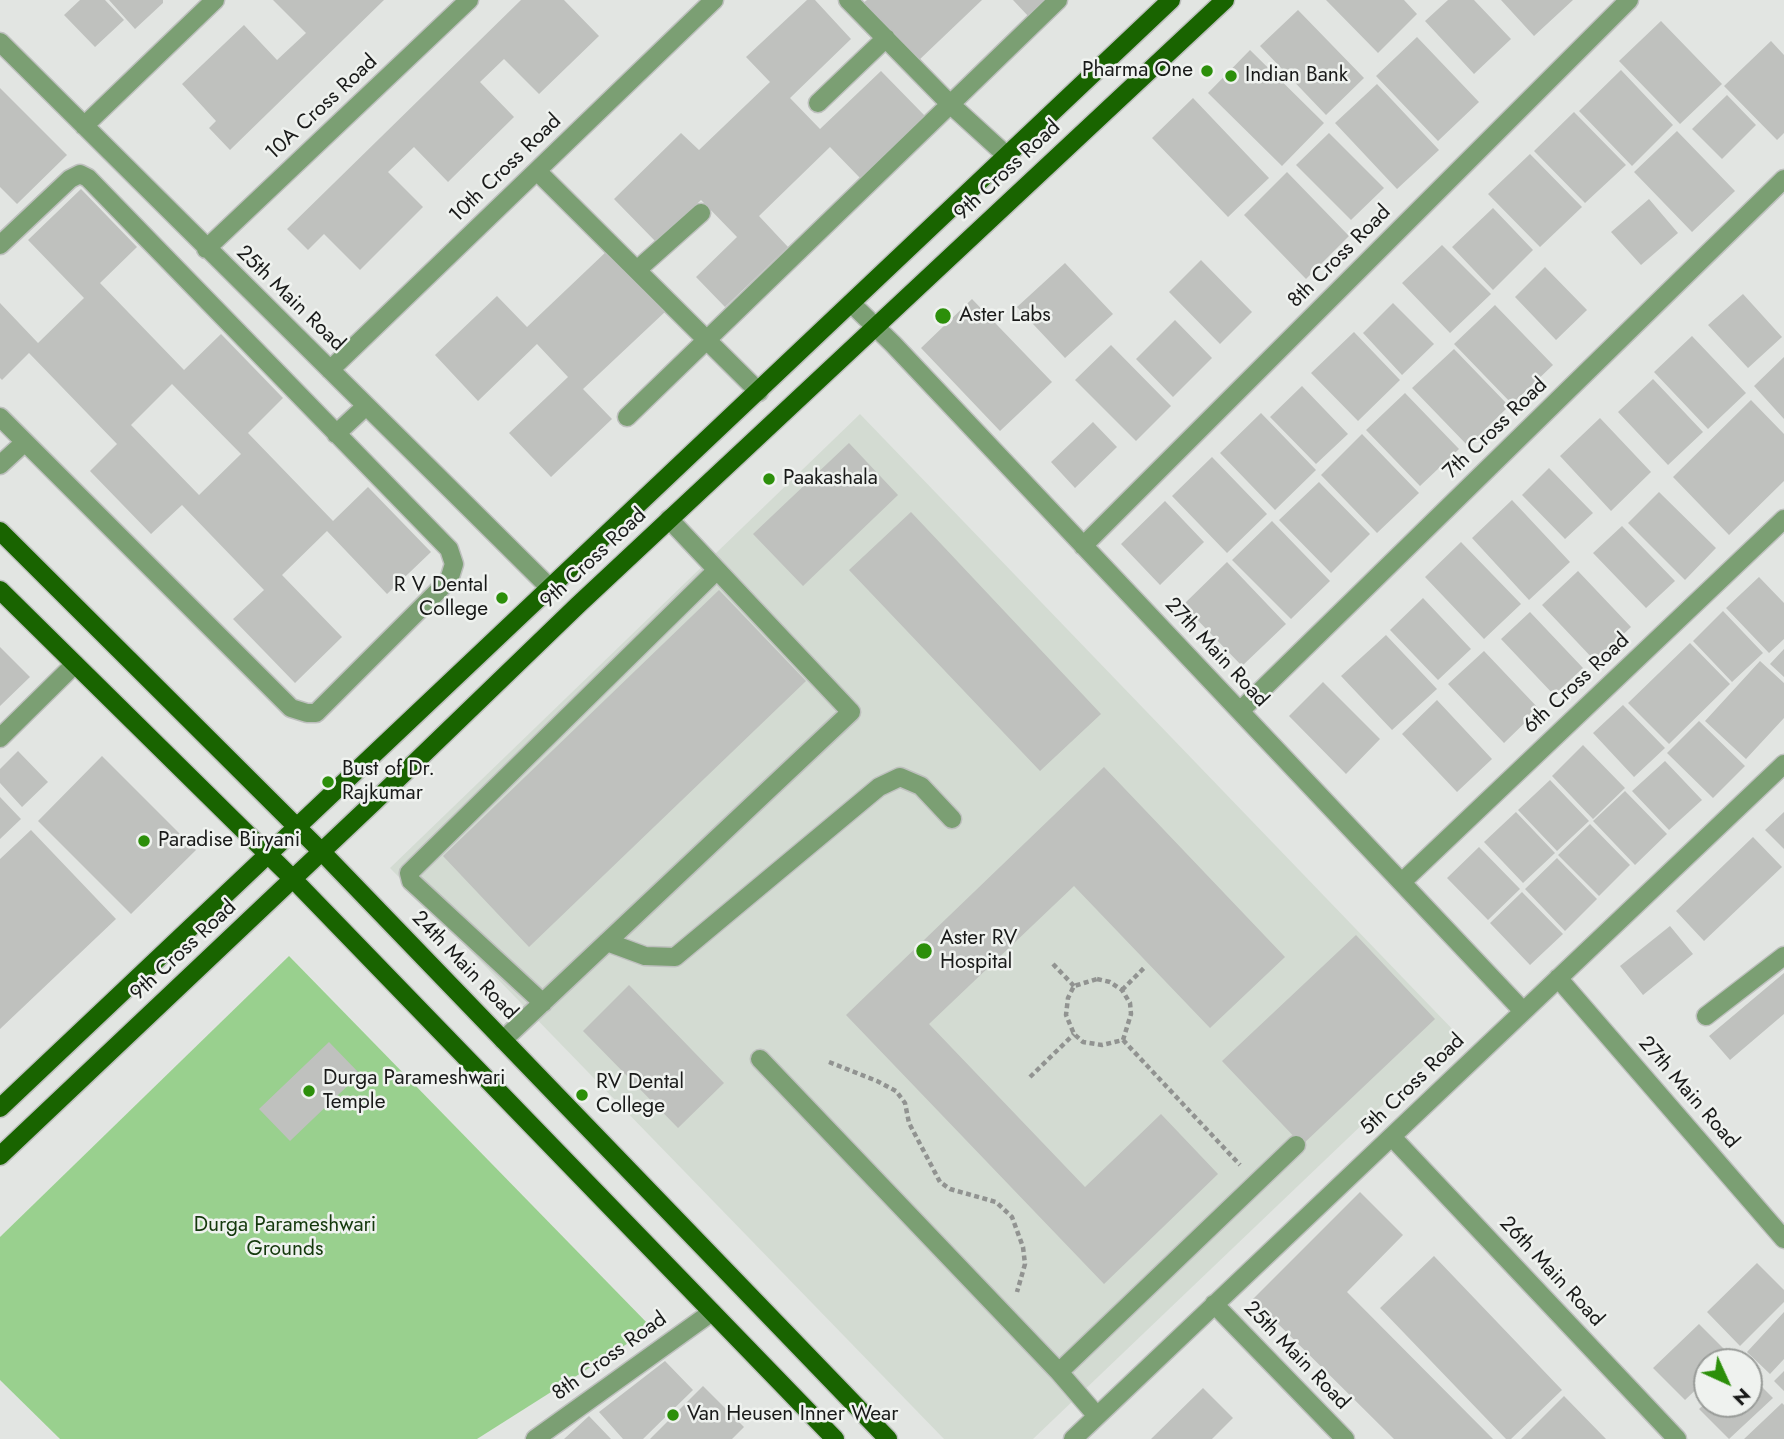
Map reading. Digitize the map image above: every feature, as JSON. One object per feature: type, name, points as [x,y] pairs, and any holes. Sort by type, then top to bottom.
[{"type":"main road","name":"9th Cross Road","points":[[0,1108],[1171,0]]},
{"type":"main road","name":"9th Cross Road","points":[[0,1156],[669,519],[1225,0]]},
{"type":"main road","name":"24th Main Road","points":[[0,531],[321,851],[888,1439]]},
{"type":"main road","points":[[0,590],[293,879],[835,1439]]},
{"type":"street","points":[[84,126],[215,0]]},
{"type":"street","name":"10A Cross Road","points":[[206,249],[469,0]]},
{"type":"street","name":"10th Cross Road","points":[[331,370],[714,0]]},
{"type":"street","points":[[848,0],[950,104],[1006,155]]},
{"type":"street","points":[[627,417],[1058,0]]},
{"type":"street","name":"8th Cross Road","points":[[1083,546],[1629,0]]},
{"type":"street","points":[[818,103],[886,38]]},
{"type":"street","name":"25th Main Road","points":[[0,42],[550,588]]},
{"type":"street","points":[[537,171],[759,392]]},
{"type":"street","points":[[0,245],[70,179],[80,174],[88,178],[449,549],[454,564],[449,580],[316,713],[291,708],[0,417]]},
{"type":"street","name":"7th Cross Road","points":[[1240,711],[1784,179]]},
{"type":"street","points":[[637,270],[702,213]]},
{"type":"street","name":"27th Main Road","points":[[851,303],[1524,1011]]},
{"type":"street","points":[[336,434],[366,406]]},
{"type":"street","points":[[0,465],[25,442]]},
{"type":"street","points":[[503,1040],[851,712],[669,519]]},
{"type":"street","name":"6th Cross Road","points":[[1402,882],[1784,519]]},
{"type":"street","points":[[543,1003],[411,881],[409,873],[717,570]]},
{"type":"street","points":[[0,738],[75,664]]},
{"type":"street","name":"5th Cross Road","points":[[1073,1439],[1784,764]]},
{"type":"street","points":[[607,942],[645,956],[675,957],[879,787],[900,777],[921,786],[952,819]]},
{"type":"street","points":[[1706,1016],[1784,956]]},
{"type":"street","name":"27th Main Road","points":[[1558,978],[1784,1239]]},
{"type":"street","points":[[760,1059],[1009,1319],[1097,1416]]},
{"type":"street","name":"26th Main Road","points":[[1392,1137],[1676,1439]]},
{"type":"street","points":[[1059,1372],[1296,1145]]},
{"type":"street","name":"25th Main Road","points":[[1214,1304],[1345,1439]]},
{"type":"street","name":"8th Cross Road","points":[[534,1439],[712,1312]]},
{"type":"path","points":[[1053,964],[1074,986]]},
{"type":"path","points":[[1122,990],[1146,966]]},
{"type":"path","points":[[1097,979],[1110,982],[1122,990],[1130,1003],[1131,1014],[1123,1040],[1102,1045],[1083,1042],[1074,1034],[1066,1015],[1068,998],[1074,986],[1097,979]]},
{"type":"path","points":[[1030,1077],[1074,1034]]},
{"type":"path","points":[[1123,1040],[1257,1183]]},
{"type":"path","points":[[829,1062],[896,1091],[905,1103],[909,1123],[940,1182],[950,1189],[996,1202],[1012,1217],[1023,1247],[1025,1264],[1009,1319]]},
{"type":"shaded area","name":"Aster RV Hospital","points":[[860,414],[1457,1034],[1033,1439],[944,1439],[390,868]]},
{"type":"green space","name":"Durga Parameshwari Grounds","points":[[289,956],[652,1328],[477,1439],[60,1439],[0,1380],[0,1237]]},
{"type":"building","points":[[80,0],[105,0],[124,20],[95,47],[64,15]]},
{"type":"building","points":[[109,0],[163,0],[163,3],[135,29]]},
{"type":"building","points":[[273,0],[384,0],[230,150],[209,128],[216,121],[182,84],[244,25],[277,60],[306,33]]},
{"type":"building","points":[[521,0],[564,0],[599,36],[539,94],[504,59],[480,82],[514,117],[448,182],[414,147],[388,172],[423,207],[360,270],[324,234],[308,250],[287,229]]},
{"type":"building","points":[[807,0],[815,0],[851,39],[790,98],[820,129],[881,71],[925,116],[860,178],[830,147],[759,216],[788,247],[725,307],[696,277],[737,237],[701,200],[657,243],[614,199],[681,133],[699,150],[770,82],[746,57]]},
{"type":"building","points":[[867,0],[982,0],[918,61],[863,3]]},
{"type":"building","points":[[1013,0],[1046,0],[1029,17]]},
{"type":"building","points":[[1326,0],[1404,0],[1417,14],[1378,53]]},
{"type":"building","points":[[1448,0],[1474,0],[1511,39],[1474,74],[1425,21]]},
{"type":"building","points":[[1501,0],[1573,0],[1534,36]]},
{"type":"building","points":[[1298,10],[1364,78],[1326,115],[1260,46]]},
{"type":"building","points":[[1661,21],[1722,84],[1680,124],[1619,61]]},
{"type":"building","points":[[1417,37],[1479,102],[1438,141],[1376,76]]},
{"type":"building","points":[[1771,41],[1784,55],[1784,133],[1777,140],[1724,86]]},
{"type":"building","points":[[1250,50],[1324,123],[1282,166],[1208,93]]},
{"type":"building","points":[[1621,70],[1673,125],[1632,166],[1579,111]]},
{"type":"building","points":[[1377,84],[1439,150],[1397,189],[1335,123]]},
{"type":"building","points":[[0,88],[67,155],[17,204],[0,187]]},
{"type":"building","points":[[1727,95],[1756,125],[1722,159],[1692,129]]},
{"type":"building","points":[[1193,98],[1269,178],[1228,217],[1152,138]]},
{"type":"building","points":[[1574,112],[1626,165],[1585,203],[1534,151]]},
{"type":"building","points":[[1677,131],[1735,191],[1692,232],[1634,172]]},
{"type":"building","points":[[1329,133],[1384,188],[1351,220],[1296,165]]},
{"type":"building","points":[[1530,154],[1582,207],[1540,247],[1488,194]]},
{"type":"building","points":[[1287,172],[1349,236],[1306,279],[1244,215]]},
{"type":"building","points":[[81,189],[137,247],[100,283],[184,370],[221,334],[283,398],[248,433],[333,521],[368,487],[431,552],[387,594],[327,531],[282,575],[342,637],[295,683],[233,619],[264,590],[182,505],[151,534],[90,471],[117,444],[29,353],[2,380],[0,378],[0,303],[38,343],[84,298],[28,240]],"holes":[[[172,384],[241,454],[199,495],[131,425]]]},
{"type":"building","points":[[1649,199],[1678,233],[1641,265],[1611,232]]},
{"type":"building","points":[[1493,208],[1533,250],[1493,290],[1452,247]]},
{"type":"building","points":[[1442,245],[1491,294],[1450,333],[1402,283]]},
{"type":"building","points":[[608,250],[666,311],[583,389],[612,419],[551,477],[509,433],[568,377],[537,344],[478,401],[435,355],[497,296],[527,327]]},
{"type":"building","points":[[1201,260],[1252,312],[1220,344],[1169,292]]},
{"type":"building","points":[[1065,263],[1113,314],[1065,358],[1017,307]]},
{"type":"building","points":[[1545,267],[1587,310],[1556,340],[1515,297]]},
{"type":"building","points":[[1743,294],[1782,337],[1748,368],[1708,325]]},
{"type":"building","points":[[972,299],[1052,382],[1000,431],[921,348]]},
{"type":"building","points":[[1393,303],[1434,344],[1402,375],[1363,333]]},
{"type":"building","points":[[1495,305],[1553,365],[1512,404],[1454,344]]},
{"type":"building","points":[[1175,320],[1212,358],[1173,397],[1136,359]]},
{"type":"building","points":[[1354,332],[1400,380],[1358,421],[1311,373]]},
{"type":"building","points":[[1692,336],[1746,393],[1708,429],[1654,372]]},
{"type":"building","points":[[1111,345],[1171,406],[1136,441],[1075,380]]},
{"type":"building","points":[[1454,349],[1509,406],[1468,446],[1412,388]]},
{"type":"building","points":[[1784,357],[1784,419],[1754,386]]},
{"type":"building","points":[[1653,379],[1703,432],[1668,465],[1618,412]]},
{"type":"building","points":[[1302,386],[1348,434],[1316,464],[1270,417]]},
{"type":"building","points":[[1405,393],[1459,449],[1420,486],[1366,430]]},
{"type":"building","points":[[1751,400],[1784,434],[1784,481],[1729,535],[1673,477]]},
{"type":"building","points":[[1261,413],[1316,470],[1275,510],[1220,453]]},
{"type":"building","points":[[1600,418],[1651,472],[1611,511],[1560,456]]},
{"type":"building","points":[[1093,422],[1117,447],[1075,488],[1051,462]]},
{"type":"building","points":[[1362,434],[1419,493],[1377,533],[1321,475]]},
{"type":"building","points":[[849,443],[898,495],[803,586],[753,534]]},
{"type":"building","points":[[1212,457],[1267,514],[1227,553],[1172,496]]},
{"type":"building","points":[[1549,468],[1593,513],[1565,539],[1522,495]]},
{"type":"building","points":[[1319,482],[1370,534],[1331,573],[1279,520]]},
{"type":"building","points":[[1659,492],[1716,548],[1685,580],[1628,523]]},
{"type":"building","points":[[1512,500],[1570,562],[1529,600],[1472,538]]},
{"type":"building","points":[[1165,501],[1204,542],[1160,585],[1121,544]]},
{"type":"building","points":[[911,512],[1101,714],[1040,771],[849,570]]},
{"type":"building","points":[[1272,521],[1330,581],[1291,619],[1232,560]]},
{"type":"building","points":[[1622,526],[1675,581],[1646,608],[1593,553]]},
{"type":"building","points":[[1461,542],[1521,604],[1484,639],[1425,577]]},
{"type":"building","points":[[1227,562],[1286,624],[1242,666],[1183,605]]},
{"type":"building","points":[[1578,571],[1631,627],[1595,661],[1542,605]]},
{"type":"building","points":[[1759,577],[1784,603],[1784,639],[1769,653],[1726,608]]},
{"type":"building","points":[[719,590],[806,681],[529,947],[443,856]]},
{"type":"building","points":[[1423,598],[1471,649],[1438,680],[1390,630]]},
{"type":"building","points":[[1723,611],[1763,653],[1732,682],[1693,641]]},
{"type":"building","points":[[1530,612],[1583,668],[1554,695],[1501,639]]},
{"type":"building","points":[[1386,635],[1437,689],[1392,730],[1341,676]]},
{"type":"building","points":[[1690,643],[1730,684],[1669,744],[1628,703]]},
{"type":"building","points":[[0,647],[30,677],[0,706]]},
{"type":"building","points":[[1784,649],[1784,677],[1770,664]]},
{"type":"building","points":[[1484,651],[1539,709],[1504,743],[1448,684]]},
{"type":"building","points":[[1760,661],[1784,683],[1784,718],[1746,759],[1705,721]]},
{"type":"building","points":[[1323,682],[1380,739],[1346,774],[1289,716]]},
{"type":"building","points":[[1437,700],[1492,759],[1457,792],[1402,734]]},
{"type":"building","points":[[1623,705],[1665,748],[1634,777],[1593,733]]},
{"type":"building","points":[[1699,721],[1745,766],[1713,798],[1667,753]]},
{"type":"building","points":[[1583,745],[1625,788],[1593,819],[1552,776]]},
{"type":"building","points":[[18,751],[48,782],[22,807],[0,783],[0,769]]},
{"type":"building","points":[[102,756],[196,850],[131,914],[38,821]]},
{"type":"building","points":[[1665,761],[1702,800],[1669,830],[1632,791]]},
{"type":"building","points":[[1104,767],[1285,957],[1210,1028],[1074,886],[929,1024],[1085,1187],[1161,1114],[1218,1174],[1104,1284],[846,1015]]},
{"type":"building","points":[[1550,780],[1589,821],[1557,851],[1518,810]]},
{"type":"building","points":[[1625,791],[1667,834],[1635,865],[1593,821]]},
{"type":"building","points":[[0,797],[21,819],[0,839]]},
{"type":"building","points":[[1516,812],[1555,853],[1523,883],[1484,842]]},
{"type":"building","points":[[1784,812],[1784,849],[1765,830]]},
{"type":"building","points":[[1590,824],[1630,865],[1599,896],[1558,855]]},
{"type":"building","points":[[31,830],[116,919],[0,1029],[0,859]]},
{"type":"building","points":[[1753,837],[1782,867],[1704,941],[1676,911]]},
{"type":"building","points":[[1479,847],[1520,889],[1488,920],[1447,878]]},
{"type":"building","points":[[1557,858],[1597,899],[1565,931],[1525,889]]},
{"type":"building","points":[[1522,892],[1563,934],[1530,965],[1490,923]]},
{"type":"building","points":[[1670,926],[1693,954],[1643,995],[1620,966]]},
{"type":"building","points":[[1356,935],[1435,1019],[1302,1145],[1222,1061]]},
{"type":"building","points":[[1784,973],[1784,1014],[1730,1060],[1709,1036]]},
{"type":"building","points":[[629,985],[724,1083],[678,1128],[583,1031]]},
{"type":"building","name":"Durga Parameshwari Temple","points":[[329,1042],[360,1074],[290,1141],[259,1109]]},
{"type":"building","points":[[1360,1192],[1403,1235],[1347,1292],[1493,1439],[1394,1439],[1253,1299]]},
{"type":"building","points":[[1434,1256],[1562,1390],[1511,1439],[1506,1439],[1380,1308]]},
{"type":"building","points":[[1757,1263],[1784,1290],[1784,1302],[1740,1346],[1707,1312]]},
{"type":"building","points":[[1784,1312],[1784,1359],[1770,1374],[1763,1367],[1763,1348],[1751,1348]]},
{"type":"building","points":[[1699,1324],[1723,1348],[1693,1348],[1693,1392],[1685,1400],[1653,1368]]},
{"type":"building","points":[[665,1361],[693,1390],[643,1439],[623,1439],[599,1412]]},
{"type":"building","points":[[1784,1371],[1784,1391],[1774,1381]]},
{"type":"building","points":[[703,1386],[744,1427],[732,1439],[650,1439]]},
{"type":"building","points":[[1203,1388],[1233,1418],[1212,1439],[1151,1439]]},
{"type":"building","points":[[1763,1388],[1773,1398],[1763,1407]]},
{"type":"building","points":[[1564,1396],[1606,1439],[1521,1439]]},
{"type":"building","points":[[1782,1403],[1784,1439],[1744,1439]]},
{"type":"building","points":[[589,1416],[611,1439],[564,1439]]},
{"type":"building","points":[[1708,1418],[1752,1418],[1729,1439]]},
{"type":"place","name":"Pharma One","points":[[1207,71]]},
{"type":"place","name":"Indian Bank","points":[[1231,76]]},
{"type":"place","name":"Aster Labs","points":[[943,316]]},
{"type":"place","name":"Paakashala","points":[[769,479]]},
{"type":"place","name":"R V Dental College","points":[[502,598]]},
{"type":"place","name":"Bust of Dr. Rajkumar","points":[[328,782]]},
{"type":"place","name":"Paradise Biryani","points":[[144,841]]},
{"type":"place","name":"Aster RV Hospital","points":[[924,951]]},
{"type":"place","name":"Durga Parameshwari Temple","points":[[309,1091]]},
{"type":"place","name":"RV Dental College","points":[[582,1095]]},
{"type":"place","name":"Van Heusen Inner Wear","points":[[673,1415]]}]
